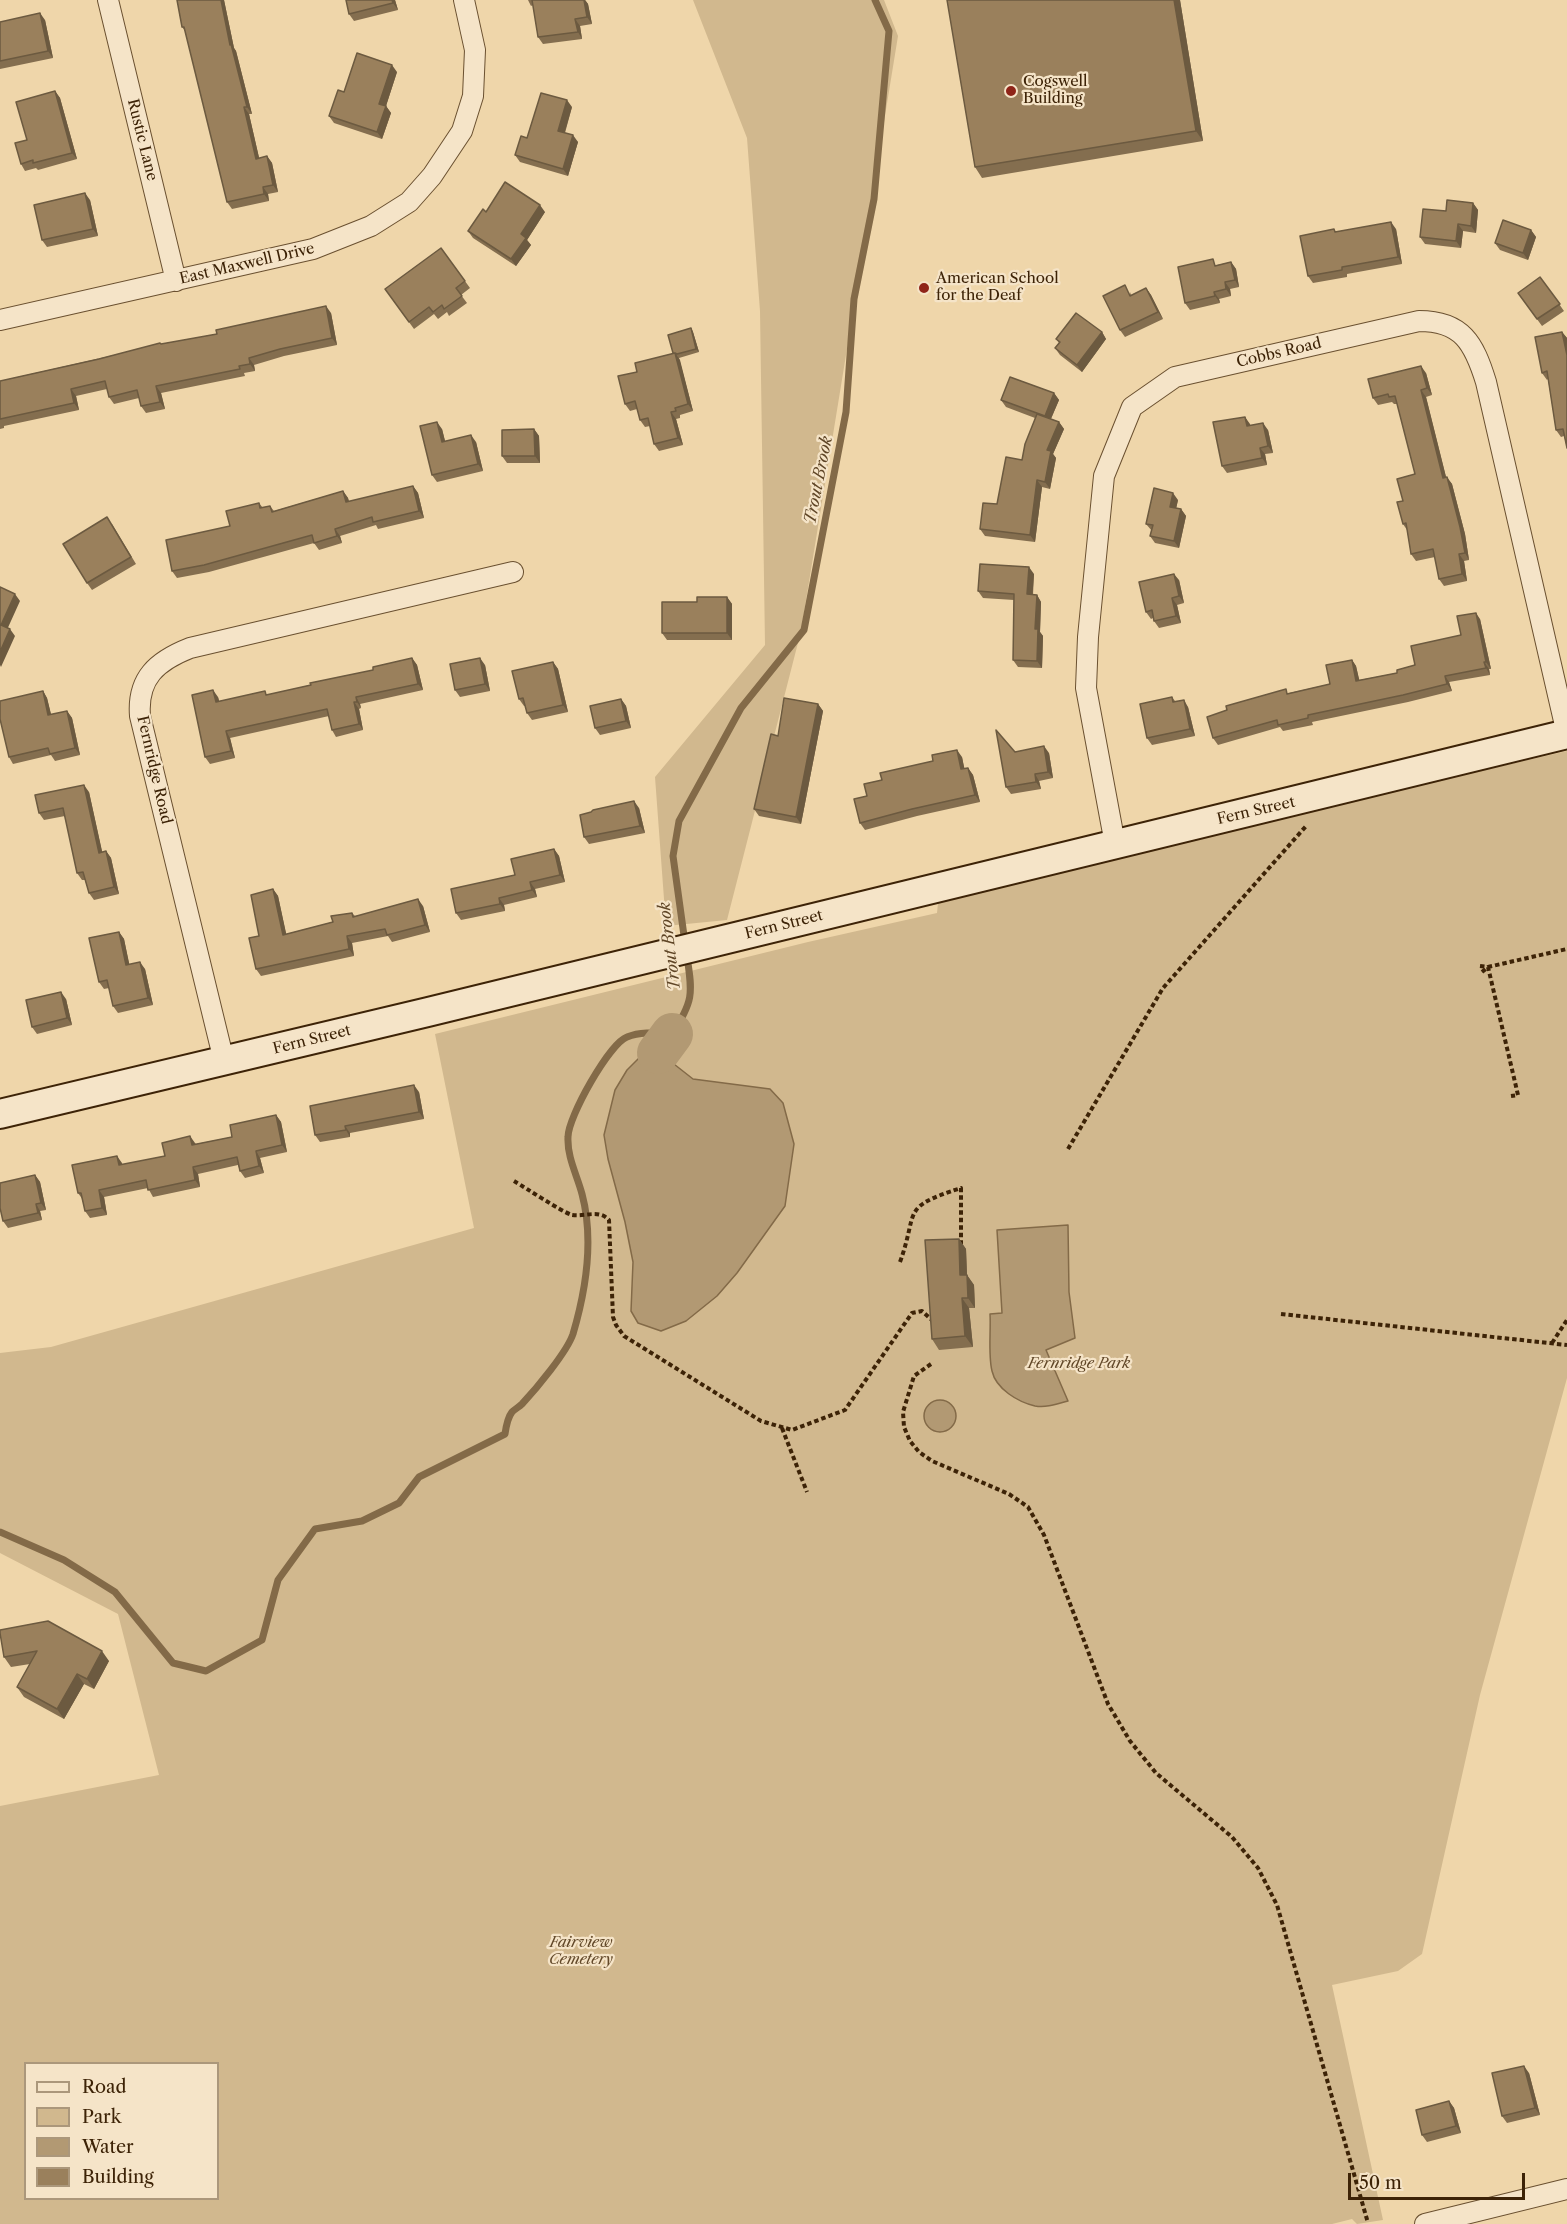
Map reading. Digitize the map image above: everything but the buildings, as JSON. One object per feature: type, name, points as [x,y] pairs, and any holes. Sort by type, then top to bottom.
[{"type":"street","name":"Rustic Lane","points":[[108,0],[176,280]]},
{"type":"street","name":"East Maxwell Drive","points":[[0,320],[313,249],[371,226],[409,202],[432,176],[462,131],[473,96],[475,50],[464,0]]},
{"type":"street","name":"Cobbs Road","points":[[1114,844],[1086,688],[1088,638],[1104,476],[1132,407],[1175,377],[1419,321],[1435,321],[1459,331],[1474,350],[1486,382],[1567,734]]},
{"type":"street","name":"Fernridge Road","points":[[224,1061],[140,716],[140,699],[144,683],[157,666],[166,659],[190,648],[513,572]]},
{"type":"street","name":"Fern Street","points":[[0,1114],[1567,734]]},
{"type":"street","points":[[1425,2224],[1567,2189]]},
{"type":"path","points":[[1068,1149],[1163,988],[1310,820]]},
{"type":"path","points":[[1480,966],[1488,967],[1567,949]]},
{"type":"path","points":[[1482,972],[1488,967]]},
{"type":"path","points":[[1488,967],[1518,1095],[1511,1096]]},
{"type":"path","points":[[514,1181],[572,1215],[598,1214],[605,1215],[609,1220],[613,1317],[624,1336],[761,1421],[783,1428],[792,1430],[845,1410],[912,1313],[922,1311],[936,1323],[935,1312]]},
{"type":"path","points":[[900,1262],[908,1240],[909,1224],[916,1208],[932,1197],[961,1188],[961,1245],[951,1246]]},
{"type":"path","points":[[1281,1314],[1567,1344]]},
{"type":"path","points":[[1552,1343],[1567,1320]]},
{"type":"path","points":[[931,1364],[915,1376],[903,1412],[904,1426],[910,1441],[919,1452],[932,1461],[1009,1494],[1028,1507],[1044,1535],[1108,1704],[1130,1741],[1156,1773],[1232,1837],[1263,1877],[1277,1905],[1368,2223]]},
{"type":"path","points":[[783,1428],[807,1492]]},
{"type":"green space","points":[[693,0],[884,0],[898,36],[801,631],[727,920],[666,926],[655,777],[765,645],[760,311],[747,138]]},
{"type":"green space","name":"Fernridge Park","points":[[1567,751],[1567,1378],[1480,1695],[1422,1954],[1398,1971],[1332,1985],[1383,2220],[1357,2224],[1352,2219],[1332,2224],[0,2224],[0,1806],[159,1775],[118,1614],[0,1553],[0,1353],[51,1347],[474,1228],[435,1034],[808,942],[937,913],[938,903],[1241,826]]},
{"type":"water","points":[[651,1046],[693,1079],[770,1089],[783,1103],[794,1144],[785,1206],[737,1273],[717,1296],[686,1321],[661,1331],[638,1323],[631,1311],[633,1262],[604,1135],[615,1090],[627,1070]]},
{"type":"water","points":[[1068,1225],[1069,1292],[1075,1338],[1046,1350],[1068,1401],[1035,1406],[1009,1394],[998,1384],[992,1371],[990,1314],[1002,1313],[997,1230]]},
{"type":"water","points":[[940,1400],[951,1405],[956,1416],[951,1427],[940,1432],[929,1427],[924,1416],[929,1405]]},
{"type":"waterway","name":"Trout Brook","points":[[685,943],[673,856],[679,821],[741,708],[804,630],[846,412],[854,299],[874,199],[889,31],[875,0]]},
{"type":"waterway","name":"Trout Brook","points":[[0,1532],[64,1560],[115,1592],[173,1663],[206,1671],[262,1640],[278,1580],[315,1529],[362,1521],[399,1503],[419,1477],[505,1434],[512,1412],[535,1389],[570,1342],[582,1300],[588,1246],[586,1211],[569,1152],[570,1127],[582,1098],[600,1066],[619,1042],[638,1034],[672,1034],[684,1014],[690,997],[687,957]]},
{"type":"waterway","points":[[658,1053],[672,1034]]},
{"type":"place","name":"Cogswell Building","points":[[1011,91]]},
{"type":"place","name":"American School for the Deaf","points":[[924,288]]},
{"type":"park label","name":"Fairview Cemetery","points":[[581,1952]]}]
